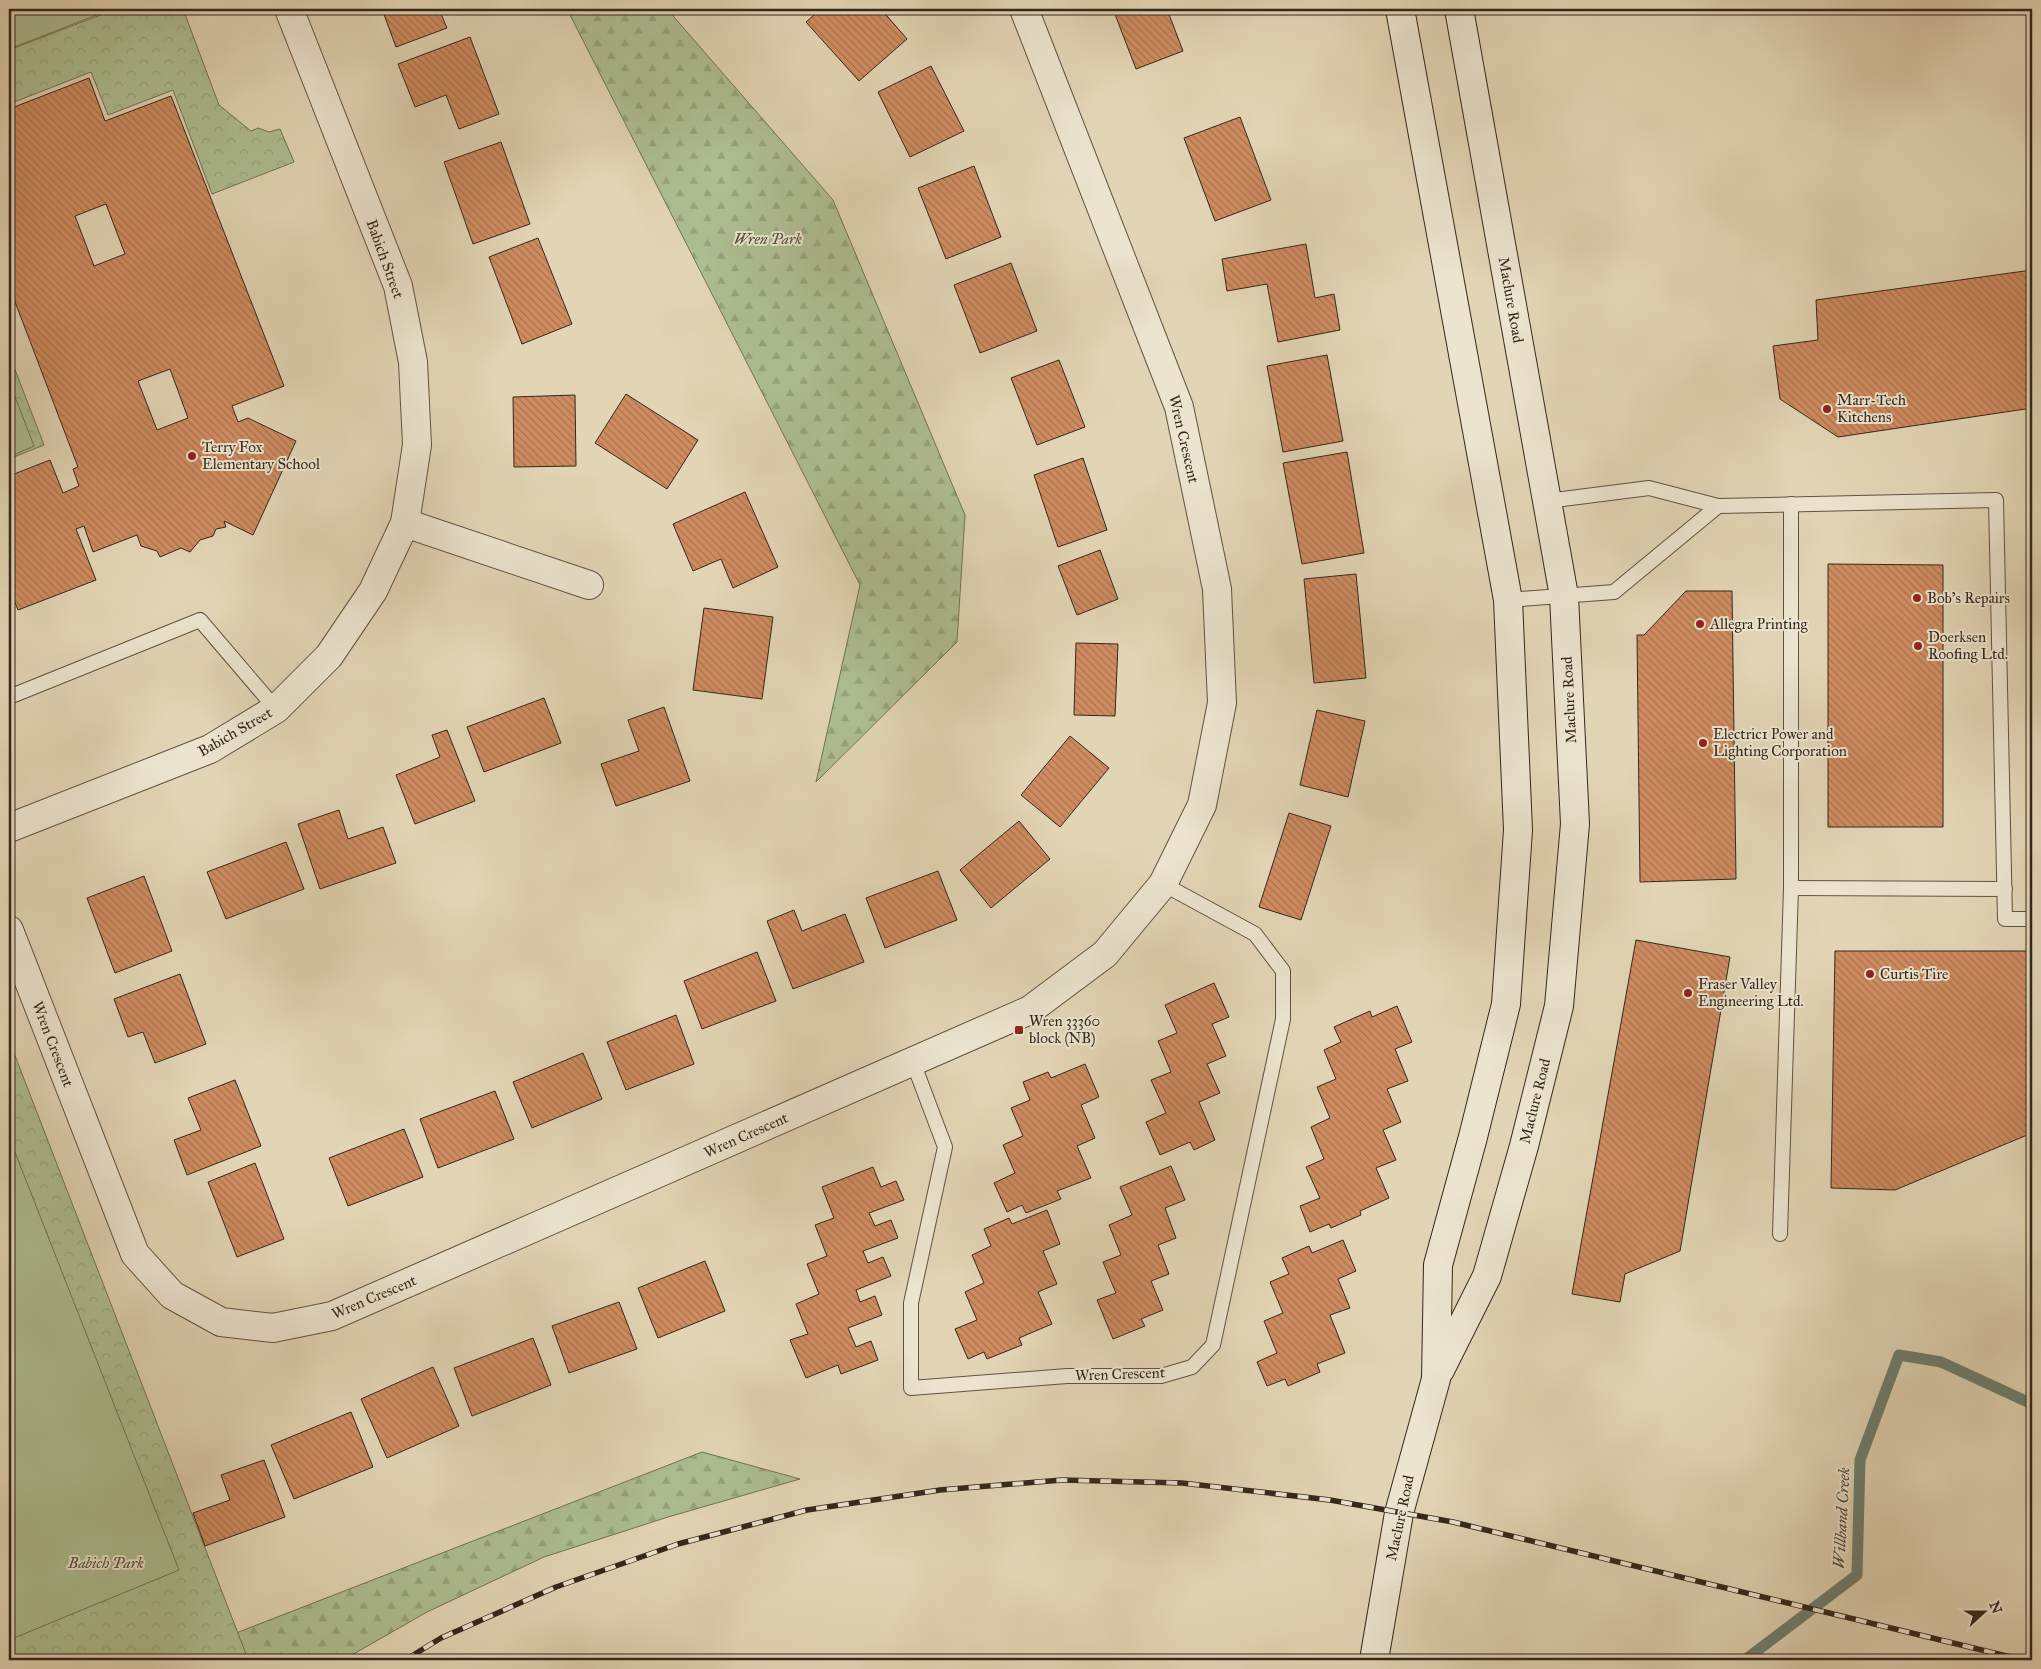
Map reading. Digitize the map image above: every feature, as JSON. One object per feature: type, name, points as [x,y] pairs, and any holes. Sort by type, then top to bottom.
[{"type":"street","name":"Babich Street","points":[[9,828],[210,749],[276,709],[329,656],[373,591],[405,523],[416,445],[413,362],[398,286],[289,9]]},
{"type":"street","name":"Wren Crescent","points":[[9,930],[135,1254],[172,1295],[221,1322],[273,1328],[332,1316],[1030,1010],[1105,954],[1163,884],[1202,805],[1222,703],[1217,589],[1179,407],[1024,9]]},
{"type":"street","name":"Maclure Road","points":[[1400,9],[1508,600],[1518,830],[1506,1004],[1473,1137],[1438,1265],[1436,1379]]},
{"type":"street","name":"Maclure Road","points":[[1374,1660],[1399,1513],[1436,1379],[1487,1276],[1524,1146],[1559,1006],[1574,824],[1564,596],[1459,9]]},
{"type":"street","points":[[405,523],[589,585]]},
{"type":"lane","points":[[1547,501],[1649,488],[1718,506],[1996,500],[2005,919],[2032,919]]},
{"type":"lane","points":[[1780,1234],[1791,888],[1791,504]]},
{"type":"lane","points":[[1508,600],[1614,592],[1718,506]]},
{"type":"lane","points":[[9,697],[200,620],[276,709]]},
{"type":"lane","name":"Wren Crescent","points":[[913,1062],[945,1147],[911,1303],[911,1388],[1067,1376],[1161,1376],[1192,1367],[1213,1345],[1283,1019],[1283,971],[1255,934],[1163,884]]},
{"type":"lane","points":[[1791,888],[2005,888]]},
{"type":"green space","points":[[9,9],[112,9],[9,49]]},
{"type":"green space","points":[[116,9],[183,9],[219,105],[251,131],[258,128],[269,132],[280,129],[294,162],[212,194],[173,90],[108,115],[91,72],[9,104],[9,50]]},
{"type":"green space","name":"Wren Park","points":[[567,9],[667,9],[833,200],[965,515],[957,642],[816,782],[860,585]]},
{"type":"green space","points":[[9,354],[44,445],[9,459]]},
{"type":"green space","points":[[9,381],[34,446],[9,457]]},
{"type":"green space","name":"Babich Park","points":[[9,1040],[246,1654],[237,1660],[9,1660]]},
{"type":"green space","points":[[9,1137],[179,1570],[9,1640]]},
{"type":"green space","points":[[702,1452],[800,1479],[668,1517],[544,1557],[427,1612],[343,1660],[94,1660],[177,1656]]},
{"type":"building","points":[[382,9],[439,9],[447,28],[396,47]]},
{"type":"building","points":[[821,9],[881,9],[907,39],[859,81],[806,22]]},
{"type":"building","points":[[1113,9],[1167,9],[1183,51],[1136,69]]},
{"type":"building","points":[[470,37],[499,114],[459,129],[446,95],[415,107],[398,64]]},
{"type":"building","points":[[931,66],[964,131],[910,157],[878,92]]},
{"type":"building","points":[[89,78],[105,121],[171,96],[284,386],[232,406],[238,422],[248,418],[296,441],[253,535],[224,521],[226,527],[216,529],[213,536],[200,540],[190,552],[181,548],[160,557],[157,551],[141,546],[137,535],[93,552],[84,526],[76,529],[96,580],[18,610],[9,587],[9,476],[50,460],[63,493],[79,486],[73,469],[78,467],[9,286],[9,109]],"holes":[[[106,204],[125,254],[94,266],[75,216]],[[170,369],[188,418],[157,430],[138,381]]]},
{"type":"building","points":[[1240,117],[1271,200],[1215,221],[1184,138]]},
{"type":"building","points":[[501,142],[530,224],[473,244],[444,162]]},
{"type":"building","points":[[974,166],[1001,237],[946,259],[918,188]]},
{"type":"building","points":[[538,238],[572,324],[522,344],[489,257]]},
{"type":"building","points":[[1306,244],[1315,298],[1334,294],[1340,330],[1278,342],[1267,284],[1227,291],[1222,259]]},
{"type":"building","points":[[1011,263],[1037,331],[980,353],[954,285]]},
{"type":"building","points":[[2032,270],[2032,408],[1838,437],[1780,399],[1773,346],[1818,340],[1816,300]]},
{"type":"building","points":[[1327,355],[1343,441],[1283,452],[1267,366]]},
{"type":"building","points":[[1059,360],[1085,427],[1037,445],[1011,378]]},
{"type":"building","points":[[626,394],[698,440],[667,489],[595,443]]},
{"type":"building","points":[[575,395],[576,466],[514,467],[513,397]]},
{"type":"building","points":[[1347,452],[1364,553],[1302,564],[1283,463]]},
{"type":"building","points":[[1083,458],[1107,530],[1058,547],[1034,475]]},
{"type":"building","points":[[745,492],[778,567],[733,588],[721,559],[693,571],[673,524]]},
{"type":"building","points":[[1100,550],[1118,599],[1077,615],[1058,566]]},
{"type":"building","points":[[1828,564],[1943,565],[1943,827],[1828,827]]},
{"type":"building","points":[[1356,574],[1366,678],[1314,683],[1304,579]]},
{"type":"building","points":[[1686,591],[1732,591],[1736,879],[1640,882],[1637,635],[1644,635]]},
{"type":"building","points":[[704,608],[773,617],[762,699],[693,690]]},
{"type":"building","points":[[1076,643],[1118,644],[1115,716],[1074,715]]},
{"type":"building","points":[[544,698],[561,743],[484,772],[467,727]]},
{"type":"building","points":[[664,707],[690,781],[616,806],[601,764],[639,751],[628,720]]},
{"type":"building","points":[[1317,710],[1365,721],[1348,797],[1300,785]]},
{"type":"building","points":[[447,730],[475,801],[415,824],[396,775],[440,757],[432,735]]},
{"type":"building","points":[[1070,736],[1109,768],[1060,827],[1021,795]]},
{"type":"building","points":[[339,810],[348,839],[383,827],[396,863],[320,889],[298,824]]},
{"type":"building","points":[[1289,813],[1331,826],[1301,920],[1259,907]]},
{"type":"building","points":[[1019,821],[1050,859],[991,908],[960,870]]},
{"type":"building","points":[[286,842],[304,889],[226,919],[207,872]]},
{"type":"building","points":[[938,871],[957,920],[885,948],[866,898]]},
{"type":"building","points":[[144,876],[172,951],[115,973],[87,898]]},
{"type":"building","points":[[794,910],[802,931],[845,914],[864,962],[793,989],[767,921]]},
{"type":"building","points":[[1636,940],[1730,957],[1680,1251],[1625,1274],[1620,1302],[1572,1294]]},
{"type":"building","points":[[1835,951],[2032,951],[2032,1133],[1895,1190],[1831,1188]]},
{"type":"building","points":[[757,952],[776,1001],[702,1029],[684,981]]},
{"type":"building","points":[[180,974],[206,1044],[155,1063],[143,1032],[128,1037],[114,999]]},
{"type":"building","points":[[1214,983],[1229,1017],[1212,1024],[1226,1056],[1207,1064],[1220,1093],[1199,1102],[1215,1140],[1194,1150],[1190,1142],[1160,1155],[1146,1122],[1166,1113],[1151,1080],[1171,1072],[1158,1041],[1177,1033],[1165,1005]]},
{"type":"building","points":[[1397,1006],[1412,1042],[1395,1049],[1408,1081],[1387,1089],[1401,1122],[1383,1130],[1396,1160],[1376,1168],[1389,1198],[1360,1211],[1361,1215],[1331,1228],[1329,1224],[1310,1232],[1300,1206],[1320,1198],[1306,1167],[1324,1159],[1311,1127],[1330,1118],[1317,1087],[1336,1079],[1324,1050],[1341,1042],[1334,1027],[1370,1011],[1372,1017]]},
{"type":"building","points":[[676,1015],[694,1064],[626,1090],[607,1042]]},
{"type":"building","points":[[583,1053],[602,1099],[532,1128],[513,1082]]},
{"type":"building","points":[[1085,1064],[1099,1097],[1081,1105],[1095,1138],[1077,1146],[1091,1178],[1057,1191],[1061,1199],[1026,1213],[1022,1205],[1007,1212],[994,1183],[1015,1173],[1003,1145],[1023,1136],[1011,1108],[1030,1100],[1023,1082],[1048,1072],[1051,1078]]},
{"type":"building","points":[[235,1080],[261,1146],[187,1175],[174,1140],[201,1130],[188,1098]]},
{"type":"building","points":[[495,1091],[514,1139],[438,1168],[420,1119]]},
{"type":"building","points":[[404,1129],[423,1177],[348,1206],[329,1158]]},
{"type":"building","points":[[255,1163],[284,1239],[237,1257],[208,1182]]},
{"type":"building","points":[[1171,1166],[1185,1200],[1165,1208],[1176,1238],[1158,1245],[1169,1274],[1151,1281],[1163,1310],[1141,1319],[1145,1326],[1113,1339],[1097,1300],[1116,1293],[1103,1262],[1121,1255],[1109,1225],[1132,1215],[1120,1187]]},
{"type":"building","points":[[873,1167],[881,1187],[896,1181],[904,1200],[869,1213],[875,1226],[891,1220],[898,1238],[863,1251],[868,1263],[883,1257],[891,1276],[856,1290],[860,1302],[875,1296],[882,1315],[848,1328],[856,1347],[871,1341],[878,1360],[841,1374],[838,1365],[806,1378],[790,1340],[808,1334],[796,1304],[819,1294],[807,1264],[827,1256],[815,1225],[834,1218],[822,1187]]},
{"type":"building","points":[[1047,1210],[1060,1244],[1043,1251],[1057,1284],[1038,1292],[1052,1324],[1019,1338],[1022,1345],[987,1359],[984,1352],[968,1359],[955,1329],[977,1320],[965,1292],[984,1283],[972,1255],[991,1246],[984,1229],[1009,1218],[1012,1224]]},
{"type":"building","points":[[1343,1240],[1356,1271],[1338,1279],[1350,1308],[1330,1315],[1345,1353],[1317,1364],[1320,1372],[1288,1386],[1285,1379],[1267,1386],[1257,1362],[1277,1353],[1264,1321],[1283,1313],[1270,1282],[1289,1274],[1282,1258],[1309,1246],[1312,1253]]},
{"type":"building","points":[[705,1261],[725,1311],[658,1338],[638,1288]]},
{"type":"building","points":[[619,1302],[637,1349],[569,1373],[552,1326]]},
{"type":"building","points":[[533,1338],[551,1385],[472,1416],[454,1368]]},
{"type":"building","points":[[433,1367],[459,1426],[387,1458],[361,1399]]},
{"type":"building","points":[[351,1412],[373,1467],[294,1499],[271,1445]]},
{"type":"building","points":[[264,1460],[285,1517],[205,1546],[193,1513],[230,1500],[221,1475]]},
{"type":"waterway","name":"Willband Creek","points":[[1745,1660],[1857,1575],[1860,1460],[1899,1355],[1941,1362],[2032,1404]]},
{"type":"railway","points":[[405,1660],[441,1638],[556,1587],[678,1544],[807,1510],[940,1490],[1062,1480],[1182,1483],[1330,1500],[1453,1522],[2023,1660]]},
{"type":"place","name":"Marr-Tech Kitchens","points":[[1827,409]]},
{"type":"place","name":"Terry Fox Elementary School","points":[[192,456]]},
{"type":"place","name":"Bob's Repairs","points":[[1917,598]]},
{"type":"place","name":"Allegra Printing","points":[[1700,624]]},
{"type":"place","name":"Doerksen Roofing Ltd.","points":[[1918,646]]},
{"type":"place","name":"Electric1 Power and Lighting Corporation","points":[[1703,743]]},
{"type":"place","name":"Curtis Tire","points":[[1870,974]]},
{"type":"place","name":"Fraser Valley Engineering Ltd.","points":[[1688,993]]},
{"type":"place","name":"Wren 33360 block (NB)","points":[[1019,1030]]}]
